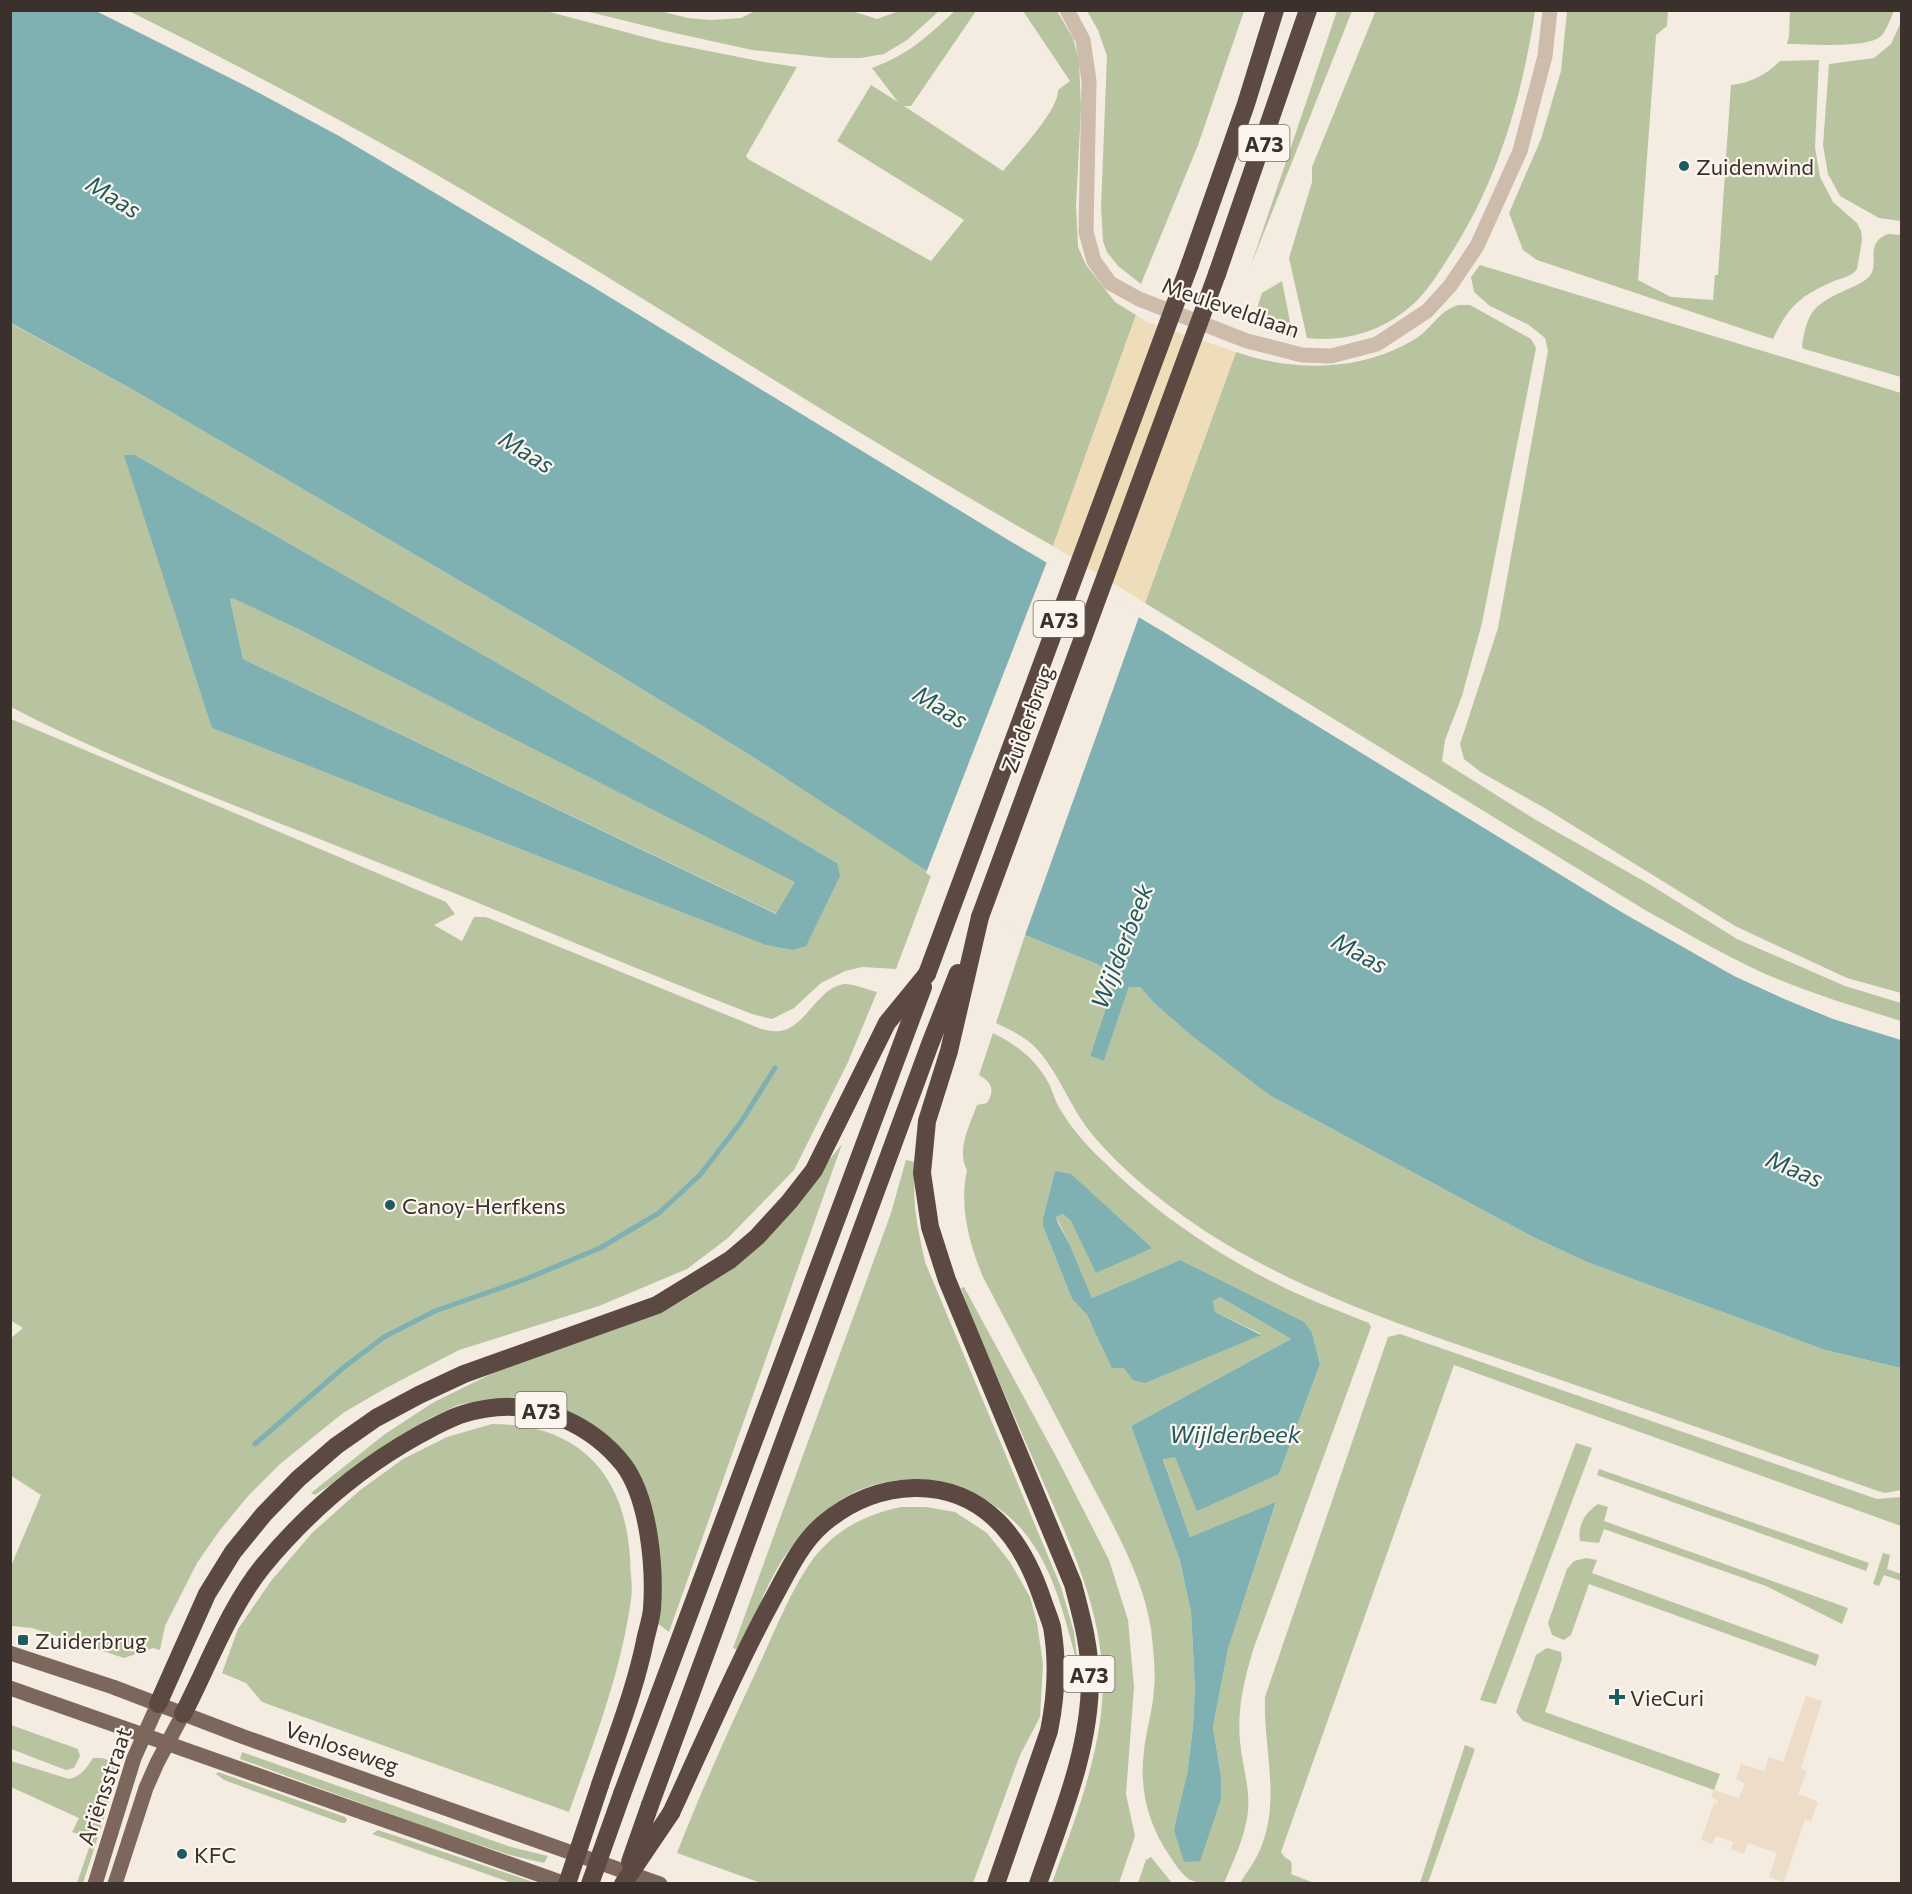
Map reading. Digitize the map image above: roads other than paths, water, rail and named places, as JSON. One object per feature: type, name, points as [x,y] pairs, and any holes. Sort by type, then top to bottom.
[{"type":"highway","name":"Zuiderbrug","points":[[590,1884],[1190,264],[1246,104],[1275,10]]},
{"type":"highway","name":"Zuiderbrug","points":[[623,1884],[930,1044],[980,917],[1217,274],[1308,10]]},
{"type":"highway","name":"A73","points":[[980,917],[949,1051],[927,1121],[922,1173],[930,1227],[947,1280],[1073,1584],[1086,1634],[1090,1678],[1088,1720],[1076,1773],[1038,1884]]},
{"type":"highway","name":"A73","points":[[158,1704],[207,1594],[239,1544],[298,1479],[344,1440],[376,1418],[464,1374],[657,1305],[730,1260],[764,1229],[814,1170],[887,1023],[927,974]]},
{"type":"highway","name":"A73","points":[[183,1714],[226,1624],[262,1567],[334,1493],[371,1464],[431,1428],[462,1414],[490,1407],[532,1407],[575,1424],[602,1441],[624,1466],[639,1496],[649,1532],[652,1560],[652,1610],[639,1669],[566,1884]]},
{"type":"highway","name":"A73","points":[[623,1884],[671,1813],[760,1622],[797,1555],[822,1525],[854,1503],[882,1491],[926,1488],[955,1494],[980,1506],[1012,1535],[1022,1550],[1036,1581],[1052,1627],[1056,1664],[1055,1705],[1049,1731],[996,1884]]},
{"type":"main road","name":"Venloseweg","points":[[10,1653],[56,1667],[660,1884]]},
{"type":"main road","points":[[10,1688],[566,1884]]},
{"type":"main road","name":"Ariënsstraat","points":[[95,1884],[134,1758],[158,1704]]},
{"type":"main road","name":"Ariënsstraat","points":[[115,1884],[146,1788],[183,1714]]},
{"type":"street","name":"Meuleveldlaan","points":[[1067,10],[1083,40],[1089,81],[1086,232],[1094,261],[1110,283],[1139,299],[1247,341],[1302,355],[1331,356],[1377,344],[1427,311],[1450,286],[1477,246],[1520,151],[1545,56],[1550,10]]},
{"type":"water","name":"Maas","points":[[10,11],[96,11],[244,85],[339,136],[1162,631],[1623,913],[1734,976],[1782,998],[1833,1019],[1901,1040],[1901,1368],[1825,1350],[1587,1262],[1533,1237],[1269,1095],[1192,1036],[1154,1003],[1140,987],[1129,987],[1104,1061],[1090,1056],[1117,976],[1097,964],[1025,935],[750,755],[573,647],[135,391],[11,323]]},
{"type":"water","points":[[124,455],[135,455],[527,680],[837,863],[840,876],[806,946],[792,950],[765,945],[212,728]],"holes":[[[233,598],[795,882],[776,914],[243,659],[230,599]]]},
{"type":"water","name":"Wijlderbeek","points":[[1055,1171],[1071,1174],[1152,1248],[1096,1273],[1071,1221],[1063,1214],[1056,1217],[1092,1298],[1180,1260],[1304,1322],[1312,1333],[1320,1364],[1279,1474],[1197,1511],[1175,1457],[1163,1459],[1190,1537],[1276,1502],[1228,1649],[1213,1727],[1221,1776],[1221,1799],[1200,1861],[1184,1862],[1174,1830],[1187,1775],[1193,1726],[1195,1688],[1191,1612],[1180,1561],[1131,1426],[1291,1339],[1220,1297],[1213,1301],[1215,1312],[1261,1335],[1145,1383],[1133,1380],[1124,1368],[1112,1368],[1087,1315],[1072,1299],[1043,1226]]},
{"type":"waterway","points":[[255,1444],[343,1368],[384,1337],[435,1311],[526,1279],[600,1248],[659,1213],[700,1175],[741,1122],[775,1068]]},
{"type":"place","name":"Zuidenwind","points":[[1684,166]]},
{"type":"place","name":"Canoy-Herfkens","points":[[390,1205]]},
{"type":"place","name":"Zuiderbrug","points":[[23,1640]]},
{"type":"place","name":"VieCuri","points":[[1617,1697]]},
{"type":"place","name":"KFC","points":[[182,1854]]}]
